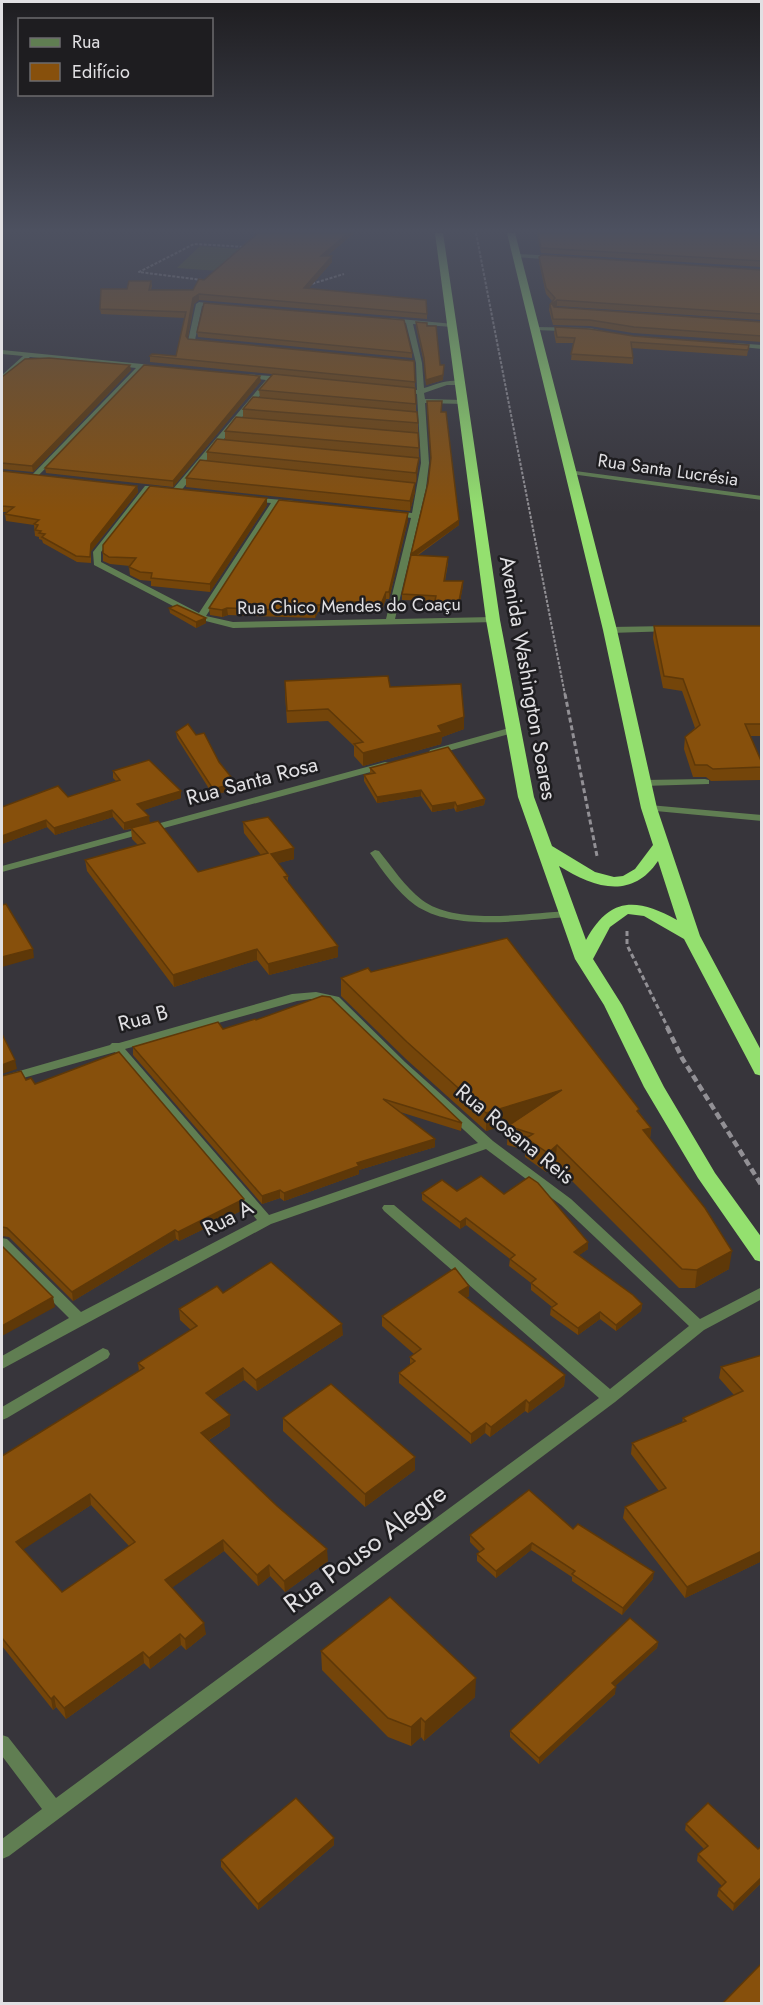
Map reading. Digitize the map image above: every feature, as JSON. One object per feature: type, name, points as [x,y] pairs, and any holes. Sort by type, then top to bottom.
[{"type":"highway","name":"Avenida Washington Soares","points":[[452,327],[462,383],[493,620],[526,797],[584,959],[613,1005],[654,1087],[708,1178],[762,1255]]},
{"type":"highway","points":[[536,329],[661,846],[691,936],[762,1070]]},
{"type":"highway","points":[[545,849],[582,873],[611,881],[622,881],[637,875],[661,846]]},
{"type":"highway","points":[[584,959],[606,921],[616,912],[625,909],[656,915],[691,936]]},
{"type":"street","points":[[194,327],[191,341],[214,344]]},
{"type":"street","points":[[390,621],[422,488],[425,464],[419,363],[410,327]]},
{"type":"street","points":[[536,329],[600,330],[622,336]]},
{"type":"street","points":[[726,344],[762,347]]},
{"type":"street","points":[[2,352],[165,368]]},
{"type":"street","points":[[2,378],[28,355]]},
{"type":"street","points":[[407,362],[419,363]]},
{"type":"street","points":[[46,478],[31,476],[142,366]]},
{"type":"street","points":[[235,375],[294,380]]},
{"type":"street","points":[[176,491],[270,378]]},
{"type":"street","points":[[421,396],[446,383],[462,383]]},
{"type":"street","points":[[386,389],[463,402]]},
{"type":"street","points":[[250,402],[261,403]]},
{"type":"street","points":[[409,416],[421,417]]},
{"type":"street","points":[[234,422],[246,423]]},
{"type":"street","points":[[411,437],[423,438]]},
{"type":"street","points":[[216,444],[227,445]]},
{"type":"street","points":[[414,462],[425,464]]},
{"type":"street","points":[[199,465],[211,466]]},
{"type":"street","name":"Rua Santa Lucrésia","points":[[571,472],[762,498]]},
{"type":"street","points":[[411,486],[422,488]]},
{"type":"street","name":"Rua Chico Mendes do Coaçu","points":[[137,487],[153,489],[97,552],[97,562],[201,617],[246,625],[493,620]]},
{"type":"street","points":[[167,490],[188,492]]},
{"type":"street","points":[[243,498],[299,504]]},
{"type":"street","points":[[201,617],[276,501]]},
{"type":"street","points":[[380,512],[415,516]]},
{"type":"street","points":[[610,630],[680,629]]},
{"type":"street","points":[[422,755],[513,730]]},
{"type":"street","name":"Rua Santa Rosa","points":[[2,869],[400,761]]},
{"type":"street","points":[[644,783],[705,782]]},
{"type":"street","points":[[650,808],[762,818]]},
{"type":"street","points":[[375,853],[418,902],[433,911],[468,918],[568,914]]},
{"type":"street","name":"Rua Rosana Reis","points":[[296,997],[321,995],[335,1000],[401,1065],[488,1144],[566,1202],[699,1326]]},
{"type":"street","name":"Rua B","points":[[2,1080],[296,997]]},
{"type":"street","points":[[116,1046],[266,1221]]},
{"type":"street","name":"Rua A","points":[[2,1363],[79,1319],[266,1221],[488,1144]]},
{"type":"street","points":[[389,1208],[610,1398]]},
{"type":"street","points":[[2,1243],[79,1319]]},
{"type":"street","name":"Rua Pouso Alegre","points":[[2,1850],[610,1398],[699,1326],[762,1292]]},
{"type":"street","points":[[2,1414],[103,1354]]},
{"type":"street","points":[[2,1743],[54,1810]]},
{"type":"path","name":"Avenida Washington Soares","points":[[494,327],[598,860],[611,881]]},
{"type":"path","points":[[625,909],[627,945],[682,1058],[762,1186]]},
{"type":"building","points":[[183,327],[188,327],[186,336],[188,339],[414,361],[415,382],[150,356],[152,354],[176,356]]},
{"type":"building","points":[[198,327],[406,327],[412,353],[197,332]]},
{"type":"building","points":[[417,327],[436,327],[440,365],[444,365],[443,375],[426,380]]},
{"type":"building","points":[[555,327],[749,345],[748,350],[631,342],[633,358],[571,354],[575,338],[557,337]]},
{"type":"building","points":[[631,327],[762,327],[762,336]]},
{"type":"building","points":[[49,358],[130,365],[32,466],[2,463],[2,377],[25,359]]},
{"type":"building","points":[[144,365],[260,376],[173,481],[45,468]]},
{"type":"building","points":[[273,374],[415,388],[416,404],[259,390]]},
{"type":"building","points":[[253,397],[417,412],[418,423],[243,409]]},
{"type":"building","points":[[427,401],[442,401],[441,412],[446,412],[459,520],[411,554],[428,483],[431,458]]},
{"type":"building","points":[[236,417],[418,433],[419,448],[225,431]]},
{"type":"building","points":[[217,439],[419,458],[416,473],[207,452]]},
{"type":"building","points":[[200,460],[415,483],[410,501],[186,478]]},
{"type":"building","points":[[2,471],[137,486],[91,544],[90,557],[76,556],[42,537],[45,534],[35,530],[38,525],[34,524],[39,520],[5,514],[14,507],[2,506]]},
{"type":"building","points":[[150,486],[267,498],[210,584],[151,578],[152,573],[140,572],[129,567],[136,558],[109,557],[103,553],[103,545]]},
{"type":"building","points":[[279,500],[408,513],[389,592],[386,592],[381,604],[347,601],[346,604],[317,605],[315,611],[209,608]]},
{"type":"building","points":[[411,555],[448,557],[444,581],[463,581],[458,606],[434,605],[436,596],[402,594]]},
{"type":"building","points":[[177,605],[206,618],[196,622],[169,608]]},
{"type":"building","points":[[654,626],[762,626],[762,724],[745,724],[762,767],[713,769],[707,765],[695,765],[685,737],[700,725],[683,679],[664,676]]},
{"type":"building","points":[[388,676],[390,687],[461,684],[464,717],[438,726],[442,732],[363,753],[354,744],[363,742],[328,709],[287,711],[285,681]]},
{"type":"building","points":[[188,724],[196,735],[204,733],[219,762],[236,783],[213,789],[176,732]]},
{"type":"building","points":[[448,747],[485,799],[457,806],[455,802],[432,806],[421,790],[377,797],[364,775],[375,773],[370,768]]},
{"type":"building","points":[[149,760],[181,791],[137,804],[149,816],[124,823],[112,810],[54,828],[46,820],[2,836],[2,807],[58,786],[68,797],[120,780],[113,771]]},
{"type":"building","points":[[268,817],[294,848],[271,854],[288,876],[284,877],[338,946],[268,964],[257,949],[173,975],[85,860],[145,843],[131,828],[158,821],[198,872],[268,853],[243,822]]},
{"type":"building","points":[[6,904],[33,949],[2,957],[2,905]]},
{"type":"building","points":[[507,938],[639,1109],[637,1111],[651,1128],[643,1130],[705,1208],[732,1251],[697,1270],[682,1269],[557,1145],[548,1153],[526,1138],[533,1134],[508,1126],[562,1090],[486,1113],[407,1042],[341,978],[368,968],[371,972]]},
{"type":"building","points":[[322,996],[330,997],[462,1123],[383,1099],[435,1139],[357,1163],[359,1166],[284,1193],[280,1190],[262,1196],[133,1047],[218,1022],[223,1029],[256,1020]]},
{"type":"building","points":[[2,1034],[15,1060],[2,1065]]},
{"type":"building","points":[[119,1052],[244,1199],[178,1232],[175,1230],[72,1292],[7,1228],[2,1227],[2,1076],[21,1071],[26,1080],[31,1078],[35,1084]]},
{"type":"building","points":[[481,1176],[504,1194],[529,1177],[538,1183],[588,1242],[574,1252],[642,1304],[616,1325],[600,1312],[578,1328],[551,1308],[557,1304],[531,1283],[536,1279],[510,1259],[515,1255],[466,1218],[460,1222],[422,1193],[442,1180],[457,1191]]},
{"type":"building","points":[[2,1246],[53,1297],[2,1326]]},
{"type":"building","points":[[271,1262],[342,1324],[256,1380],[243,1368],[206,1393],[230,1415],[201,1433],[277,1506],[327,1549],[284,1581],[269,1565],[257,1575],[223,1540],[165,1580],[204,1623],[185,1639],[180,1634],[149,1658],[143,1652],[64,1708],[54,1696],[51,1699],[2,1638],[2,1456],[144,1368],[138,1363],[197,1326],[179,1309],[217,1286],[223,1293]],"holes":[[[90,1494],[135,1542],[62,1592],[16,1542]]]},
{"type":"building","points":[[455,1268],[469,1286],[459,1292],[565,1375],[529,1403],[526,1400],[491,1427],[486,1423],[471,1434],[399,1373],[415,1361],[410,1357],[421,1349],[382,1316]]},
{"type":"building","points":[[762,1355],[762,1551],[687,1587],[625,1507],[666,1488],[632,1443],[686,1421],[683,1418],[743,1391],[721,1367]]},
{"type":"building","points":[[331,1384],[415,1457],[365,1494],[283,1418]]},
{"type":"building","points":[[529,1490],[573,1529],[578,1524],[654,1572],[623,1608],[572,1574],[575,1571],[532,1543],[496,1571],[477,1554],[484,1549],[470,1535]]},
{"type":"building","points":[[390,1597],[476,1678],[425,1722],[421,1718],[411,1727],[388,1718],[321,1651]]},
{"type":"building","points":[[630,1618],[658,1642],[612,1683],[616,1687],[539,1758],[510,1731]]},
{"type":"building","points":[[296,1798],[334,1838],[258,1904],[221,1860]]},
{"type":"building","points":[[708,1803],[758,1849],[762,1846],[762,1877],[734,1904],[719,1889],[726,1882],[698,1854],[708,1846],[686,1824]]},
{"type":"building","points":[[762,1963],[762,2004],[722,2004]]}]
